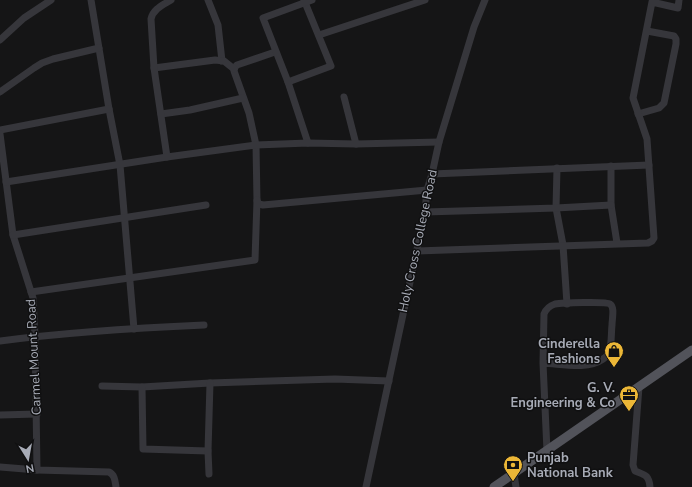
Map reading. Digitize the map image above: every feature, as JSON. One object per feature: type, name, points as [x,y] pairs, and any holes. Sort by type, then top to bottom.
[{"type":"main road","points":[[494,487],[692,350]]},
{"type":"street","points":[[0,40],[24,18],[51,0]]},
{"type":"street","points":[[91,0],[120,165],[134,328]]},
{"type":"street","points":[[167,157],[154,68],[151,19],[155,10],[171,0]]},
{"type":"street","points":[[208,0],[218,24],[222,61]]},
{"type":"street","points":[[319,35],[425,0]]},
{"type":"street","name":"Holy Cross College Road","points":[[366,487],[417,251],[425,212],[427,190],[439,142],[474,27],[485,0]]},
{"type":"street","points":[[417,251],[617,244],[652,241],[654,238],[647,139],[633,98],[652,2],[678,8],[679,0]]},
{"type":"street","points":[[288,82],[332,66],[307,1],[262,18],[288,82],[308,143]]},
{"type":"street","points":[[638,114],[659,108],[664,103],[676,44],[676,39],[674,36],[647,31]]},
{"type":"street","points":[[0,92],[42,63],[99,48]]},
{"type":"street","points":[[31,292],[255,260],[257,197],[256,145],[249,113],[234,74],[234,69],[238,65],[275,52]]},
{"type":"street","points":[[154,68],[215,60],[222,61],[234,69]]},
{"type":"street","points":[[344,97],[356,144]]},
{"type":"street","points":[[161,114],[190,110],[243,98]]},
{"type":"street","points":[[0,130],[109,109]]},
{"type":"street","name":"Carmel Mount Road","points":[[0,134],[13,235],[33,298],[37,414],[37,470]]},
{"type":"street","points":[[6,182],[256,145],[439,142]]},
{"type":"street","points":[[432,174],[649,165]]},
{"type":"street","points":[[611,166],[611,205],[617,244]]},
{"type":"street","points":[[557,168],[556,208],[564,245],[567,304]]},
{"type":"street","points":[[257,197],[258,203],[263,205],[427,190]]},
{"type":"street","points":[[13,235],[206,205]]},
{"type":"street","points":[[425,212],[611,205]]},
{"type":"street","points":[[543,363],[585,366],[595,364],[602,360],[609,354],[613,310],[611,305],[609,303],[602,302],[555,304],[547,308],[544,314],[543,363],[547,451]]},
{"type":"street","points":[[0,341],[35,336],[134,328],[204,325]]},
{"type":"street","points":[[102,386],[142,387],[335,379],[389,381]]},
{"type":"street","points":[[209,474],[208,451],[210,383]]},
{"type":"street","points":[[142,387],[143,449],[208,451]]},
{"type":"street","points":[[639,387],[633,465],[635,471],[646,475],[649,478],[650,487]]},
{"type":"street","points":[[0,414],[37,414]]},
{"type":"street","points":[[0,467],[37,470],[108,472],[114,477],[116,487]]},
{"type":"street","points":[[514,474],[516,487]]},
{"type":"place","name":"Cinderella Fashions","points":[[614,368]]},
{"type":"place","name":"G. V. Engineering & Co","points":[[629,412]]},
{"type":"place","name":"Punjab National Bank","points":[[513,482]]}]
